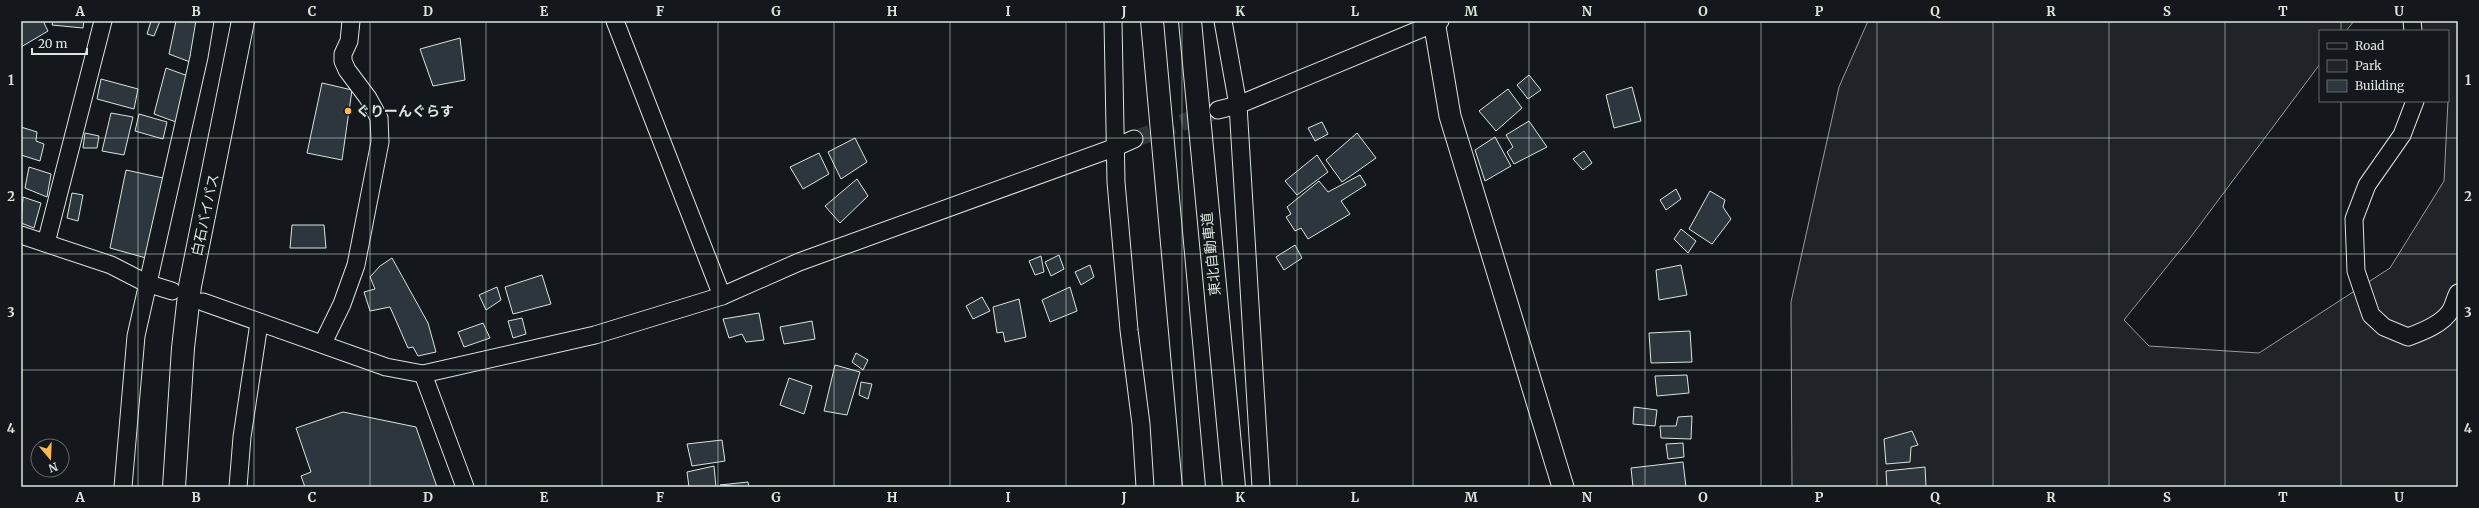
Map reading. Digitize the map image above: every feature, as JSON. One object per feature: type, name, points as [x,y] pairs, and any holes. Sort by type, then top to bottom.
[{"type":"highway","name":"白石バイパス","points":[[174,487],[183,348],[190,286],[243,21]]},
{"type":"highway","points":[[1152,21],[1194,487]]},
{"type":"highway","name":"東北自動車道","points":[[1190,21],[1234,487]]},
{"type":"highway","name":"白石バイパス","points":[[180,411],[185,487]]},
{"type":"street","points":[[46,243],[103,21]]},
{"type":"street","points":[[123,487],[136,336],[146,283],[199,57],[205,21]]},
{"type":"street","points":[[323,343],[342,304],[356,265],[380,142],[379,118],[343,62],[343,54],[349,41],[351,21]]},
{"type":"street","points":[[615,21],[722,296]]},
{"type":"street","points":[[1113,21],[1116,182],[1129,330],[1141,424],[1146,487]]},
{"type":"street","points":[[1223,21],[1238,106],[1261,487]]},
{"type":"street","points":[[1218,110],[1238,106],[1436,22],[1450,116],[1564,487]]},
{"type":"street","points":[[2415,102],[2402,135],[2367,185],[2354,219],[2356,271],[2371,315],[2384,327],[2408,337],[2421,333],[2442,320],[2450,312],[2458,293]]},
{"type":"street","points":[[203,302],[259,323],[323,343],[386,368],[423,374],[596,335],[722,296],[799,262],[1116,147],[1134,138]]},
{"type":"street","points":[[21,235],[111,265],[146,283],[172,291]]},
{"type":"street","points":[[238,487],[242,437],[259,323]]},
{"type":"street","points":[[423,374],[465,487]]},
{"type":"green space","points":[[1868,21],[2354,21],[2347,30],[2319,30],[2319,65],[2190,238],[2124,320],[2149,346],[2259,353],[2390,268],[2444,181],[2449,102],[2449,30],[2419,30],[2414,21],[2458,21],[2458,487],[1792,487],[1791,302],[1839,87]]},
{"type":"building","points":[[21,21],[43,21],[48,31],[21,47]]},
{"type":"building","points":[[53,21],[84,21],[83,28],[52,25]]},
{"type":"building","points":[[151,21],[160,21],[154,36],[147,34]]},
{"type":"building","points":[[176,21],[198,22],[190,62],[169,54]]},
{"type":"building","points":[[460,38],[465,80],[433,86],[420,49]]},
{"type":"building","points":[[166,68],[188,76],[176,122],[154,114]]},
{"type":"building","points":[[1529,75],[1541,90],[1528,99],[1517,85]]},
{"type":"building","points":[[101,79],[138,89],[134,109],[97,99]]},
{"type":"building","points":[[322,83],[352,90],[342,160],[307,153]]},
{"type":"building","points":[[1632,87],[1641,121],[1614,128],[1606,95]]},
{"type":"building","points":[[1508,89],[1522,108],[1496,131],[1479,111]]},
{"type":"building","points":[[111,113],[133,117],[124,155],[102,151]]},
{"type":"building","points":[[139,114],[167,122],[163,139],[135,131]]},
{"type":"building","points":[[1529,121],[1547,147],[1514,164],[1507,152],[1513,147],[1506,135]]},
{"type":"building","points":[[1322,122],[1328,134],[1315,141],[1308,128]]},
{"type":"building","points":[[21,127],[37,132],[36,141],[44,144],[40,161],[21,155]]},
{"type":"building","points":[[85,133],[99,136],[97,148],[83,148]]},
{"type":"building","points":[[1357,133],[1376,158],[1342,182],[1326,160]]},
{"type":"building","points":[[1495,137],[1511,166],[1485,181],[1475,150]]},
{"type":"building","points":[[855,138],[867,162],[841,179],[828,152]]},
{"type":"building","points":[[1584,151],[1592,163],[1583,170],[1573,159]]},
{"type":"building","points":[[819,153],[829,174],[803,189],[790,167]]},
{"type":"building","points":[[1317,155],[1328,172],[1297,195],[1285,181]]},
{"type":"building","points":[[29,167],[51,174],[47,197],[25,188]]},
{"type":"building","points":[[126,170],[163,178],[146,258],[110,248]]},
{"type":"building","points":[[1360,175],[1366,185],[1341,201],[1350,214],[1308,239],[1301,228],[1295,231],[1286,217],[1291,214],[1287,207],[1319,181],[1328,192]]},
{"type":"building","points":[[857,179],[868,196],[840,223],[825,206]]},
{"type":"building","points":[[1676,189],[1681,199],[1666,210],[1660,200]]},
{"type":"building","points":[[1710,191],[1725,200],[1723,207],[1731,219],[1712,244],[1689,229]]},
{"type":"building","points":[[72,193],[83,195],[78,221],[67,218]]},
{"type":"building","points":[[23,197],[41,203],[34,228],[21,223]]},
{"type":"building","points":[[292,225],[324,225],[326,248],[290,248]]},
{"type":"building","points":[[1681,229],[1696,241],[1688,253],[1674,239]]},
{"type":"building","points":[[1295,245],[1302,258],[1284,270],[1276,257]]},
{"type":"building","points":[[1059,255],[1064,269],[1051,276],[1045,262]]},
{"type":"building","points":[[1041,256],[1044,272],[1035,275],[1029,261]]},
{"type":"building","points":[[392,258],[428,323],[436,352],[418,356],[413,347],[408,348],[390,307],[370,311],[364,292],[375,289],[370,277],[380,266]]},
{"type":"building","points":[[1090,265],[1094,277],[1081,285],[1075,272]]},
{"type":"building","points":[[1681,265],[1687,295],[1659,300],[1656,270]]},
{"type":"building","points":[[542,275],[551,304],[513,314],[505,287]]},
{"type":"building","points":[[497,287],[501,300],[486,310],[479,295]]},
{"type":"building","points":[[1070,287],[1077,311],[1050,322],[1042,300]]},
{"type":"building","points":[[982,297],[990,311],[973,319],[966,306]]},
{"type":"building","points":[[1019,299],[1026,337],[1005,342],[1003,332],[997,333],[993,307]]},
{"type":"building","points":[[759,313],[764,340],[746,342],[742,334],[729,338],[723,319]]},
{"type":"building","points":[[522,318],[526,334],[513,338],[508,321]]},
{"type":"building","points":[[812,321],[815,339],[784,344],[780,327]]},
{"type":"building","points":[[483,323],[490,338],[464,347],[458,332]]},
{"type":"building","points":[[1690,331],[1692,362],[1651,363],[1649,333]]},
{"type":"building","points":[[856,353],[868,360],[863,370],[852,362]]},
{"type":"building","points":[[835,365],[860,372],[847,415],[824,411]]},
{"type":"building","points":[[1687,375],[1689,393],[1657,396],[1655,376]]},
{"type":"building","points":[[789,378],[812,386],[804,414],[780,405]]},
{"type":"building","points":[[861,382],[872,384],[868,399],[859,395]]},
{"type":"building","points":[[1634,407],[1657,410],[1655,426],[1633,424]]},
{"type":"building","points":[[343,412],[416,427],[437,487],[305,487],[301,476],[311,472],[296,428]]},
{"type":"building","points":[[1692,416],[1691,439],[1661,438],[1660,426],[1676,426],[1678,417]]},
{"type":"building","points":[[1912,431],[1918,445],[1911,447],[1910,462],[1886,464],[1884,439]]},
{"type":"building","points":[[722,440],[725,461],[692,466],[687,444]]},
{"type":"building","points":[[1683,443],[1684,457],[1668,459],[1666,444]]},
{"type":"building","points":[[1683,462],[1686,487],[1633,487],[1631,468]]},
{"type":"building","points":[[714,466],[716,487],[689,487],[687,472]]},
{"type":"building","points":[[1925,467],[1926,487],[1887,487],[1886,471]]},
{"type":"building","points":[[748,482],[749,487],[720,485]]},
{"type":"tunnel","points":[[1134,139],[1218,110]]},
{"type":"place","name":"ぐりーんぐらす","points":[[348,111]]}]
